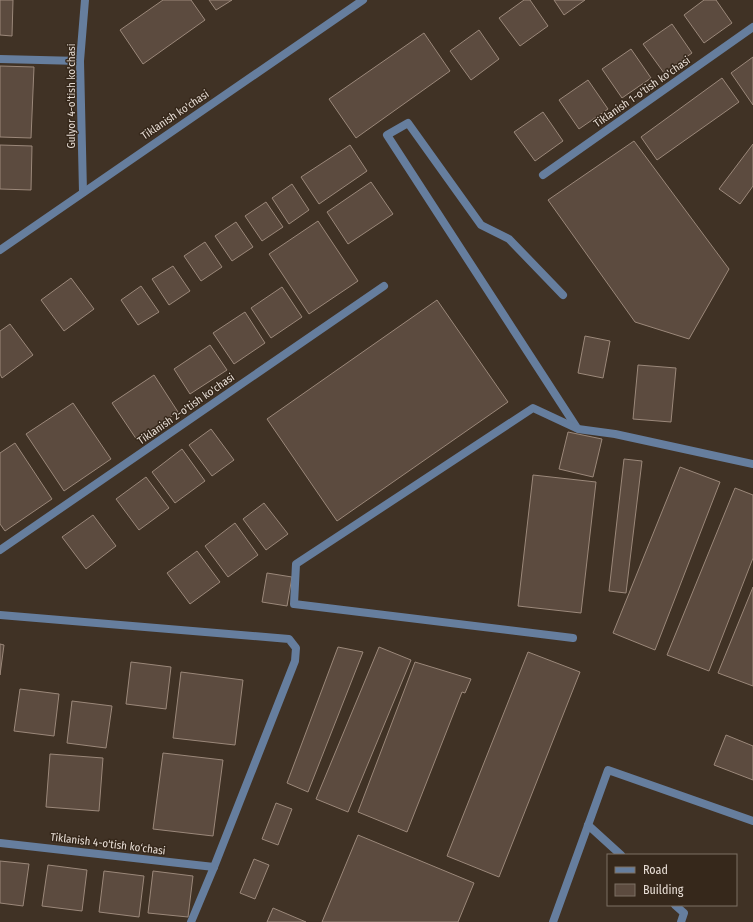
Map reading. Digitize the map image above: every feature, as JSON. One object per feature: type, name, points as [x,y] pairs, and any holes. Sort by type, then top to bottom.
[{"type":"street","name":"Gulyor 4-o'tish ko'chasi","points":[[83,192],[80,61],[85,0]]},
{"type":"street","name":"Tiklanish ko'chasi","points":[[0,250],[363,0]]},
{"type":"street","name":"Tiklanish 1-o'tish ko'chasi","points":[[543,175],[753,27]]},
{"type":"street","points":[[0,59],[80,61]]},
{"type":"street","points":[[562,295],[509,239],[482,225],[408,123],[387,135],[578,429]]},
{"type":"street","name":"Tiklanish 2-o'tish ko'chasi","points":[[0,550],[384,286]]},
{"type":"street","points":[[573,638],[294,604],[296,564],[533,408],[578,429],[615,434],[753,464]]},
{"type":"street","points":[[0,615],[289,639],[296,648],[296,661],[191,922]]},
{"type":"street","points":[[553,922],[608,770],[753,820]]},
{"type":"street","points":[[588,825],[620,854]]},
{"type":"street","name":"Tiklanish 4-o'tish ko‘chasi","points":[[0,842],[214,867]]},
{"type":"street","points":[[676,906],[684,913],[681,922]]},
{"type":"building","points":[[0,0],[13,0],[12,36],[0,35]]},
{"type":"building","points":[[163,0],[191,0],[205,20],[143,64],[120,30]]},
{"type":"building","points":[[209,0],[232,0],[216,10]]},
{"type":"building","points":[[524,0],[530,0],[548,26],[520,46],[499,18]]},
{"type":"building","points":[[554,0],[585,0],[564,15]]},
{"type":"building","points":[[704,0],[716,0],[732,23],[704,43],[684,15]]},
{"type":"building","points":[[672,24],[692,53],[664,73],[643,44]]},
{"type":"building","points":[[479,30],[499,59],[471,80],[450,51]]},
{"type":"building","points":[[424,33],[450,71],[356,138],[329,99]]},
{"type":"building","points":[[631,49],[651,78],[622,98],[602,69]]},
{"type":"building","points":[[753,57],[753,105],[731,73]]},
{"type":"building","points":[[0,66],[34,67],[31,138],[0,137]]},
{"type":"building","points":[[722,78],[739,102],[657,160],[641,137]]},
{"type":"building","points":[[588,80],[608,109],[579,129],[559,100]]},
{"type":"building","points":[[543,112],[563,141],[535,161],[514,132]]},
{"type":"building","points":[[634,141],[729,269],[689,339],[635,322],[548,200]]},
{"type":"building","points":[[753,144],[753,186],[740,204],[719,189]]},
{"type":"building","points":[[0,145],[32,146],[31,190],[0,189]]},
{"type":"building","points":[[350,145],[367,171],[319,204],[301,177]]},
{"type":"building","points":[[371,182],[393,214],[348,244],[327,212]]},
{"type":"building","points":[[292,184],[309,210],[289,224],[272,198]]},
{"type":"building","points":[[266,202],[283,227],[262,241],[245,216]]},
{"type":"building","points":[[318,221],[358,281],[309,314],[269,254]]},
{"type":"building","points":[[236,222],[253,247],[232,261],[215,236]]},
{"type":"building","points":[[205,242],[222,267],[201,281],[184,256]]},
{"type":"building","points":[[173,266],[190,291],[169,305],[152,279]]},
{"type":"building","points":[[71,278],[94,309],[64,331],[41,300]]},
{"type":"building","points":[[141,286],[159,312],[138,325],[121,300]]},
{"type":"building","points":[[282,287],[302,317],[271,338],[251,308]]},
{"type":"building","points":[[437,300],[508,402],[337,521],[267,419]]},
{"type":"building","points":[[245,312],[265,343],[234,364],[213,333]]},
{"type":"building","points":[[10,324],[33,355],[2,378],[0,374],[0,331]]},
{"type":"building","points":[[585,336],[610,341],[603,378],[578,373]]},
{"type":"building","points":[[210,345],[227,370],[190,394],[174,369]]},
{"type":"building","points":[[638,365],[676,368],[671,422],[633,419]]},
{"type":"building","points":[[154,375],[178,412],[137,440],[112,403]]},
{"type":"building","points":[[73,403],[111,459],[64,491],[26,434]]},
{"type":"building","points":[[211,429],[234,460],[212,476],[189,445]]},
{"type":"building","points":[[568,432],[602,439],[593,477],[559,469]]},
{"type":"building","points":[[15,443],[52,499],[5,531],[0,524],[0,453]]},
{"type":"building","points":[[182,449],[205,481],[175,503],[152,472]]},
{"type":"building","points":[[624,459],[642,461],[626,593],[609,591]]},
{"type":"building","points":[[680,467],[720,482],[655,650],[613,633]]},
{"type":"building","points":[[533,475],[596,482],[581,613],[518,606]]},
{"type":"building","points":[[146,477],[169,508],[139,530],[116,499]]},
{"type":"building","points":[[735,488],[753,495],[753,558],[709,671],[667,655]]},
{"type":"building","points":[[264,503],[288,534],[266,550],[243,519]]},
{"type":"building","points":[[93,515],[116,546],[86,569],[62,537]]},
{"type":"building","points":[[235,523],[258,555],[228,577],[205,546]]},
{"type":"building","points":[[197,551],[220,582],[190,604],[167,573]]},
{"type":"building","points":[[267,573],[292,577],[287,606],[262,602]]},
{"type":"building","points":[[753,587],[753,686],[718,673]]},
{"type":"building","points":[[0,644],[4,645],[0,675]]},
{"type":"building","points":[[338,647],[363,652],[308,792],[287,783]]},
{"type":"building","points":[[379,647],[411,660],[348,812],[316,799]]},
{"type":"building","points":[[528,652],[580,672],[499,877],[447,856]]},
{"type":"building","points":[[131,662],[171,667],[166,709],[126,704]]},
{"type":"building","points":[[415,662],[471,679],[465,693],[462,692],[407,832],[358,812]]},
{"type":"building","points":[[181,672],[243,680],[235,745],[173,738]]},
{"type":"building","points":[[20,689],[59,694],[54,736],[14,731]]},
{"type":"building","points":[[72,701],[112,706],[106,748],[67,743]]},
{"type":"building","points":[[726,735],[753,746],[753,780],[714,765]]},
{"type":"building","points":[[163,753],[223,760],[213,836],[153,829]]},
{"type":"building","points":[[50,754],[103,758],[99,811],[46,807]]},
{"type":"building","points":[[276,803],[292,809],[278,845],[262,839]]},
{"type":"building","points":[[358,835],[474,883],[458,922],[322,922]]},
{"type":"building","points":[[254,859],[269,865],[255,899],[240,893]]},
{"type":"building","points":[[0,861],[29,864],[23,906],[0,903]]},
{"type":"building","points":[[48,865],[87,870],[82,911],[42,906]]},
{"type":"building","points":[[104,871],[144,876],[139,917],[99,912]]},
{"type":"building","points":[[153,871],[193,876],[188,917],[148,913]]},
{"type":"building","points":[[273,908],[306,922],[267,922]]}]
